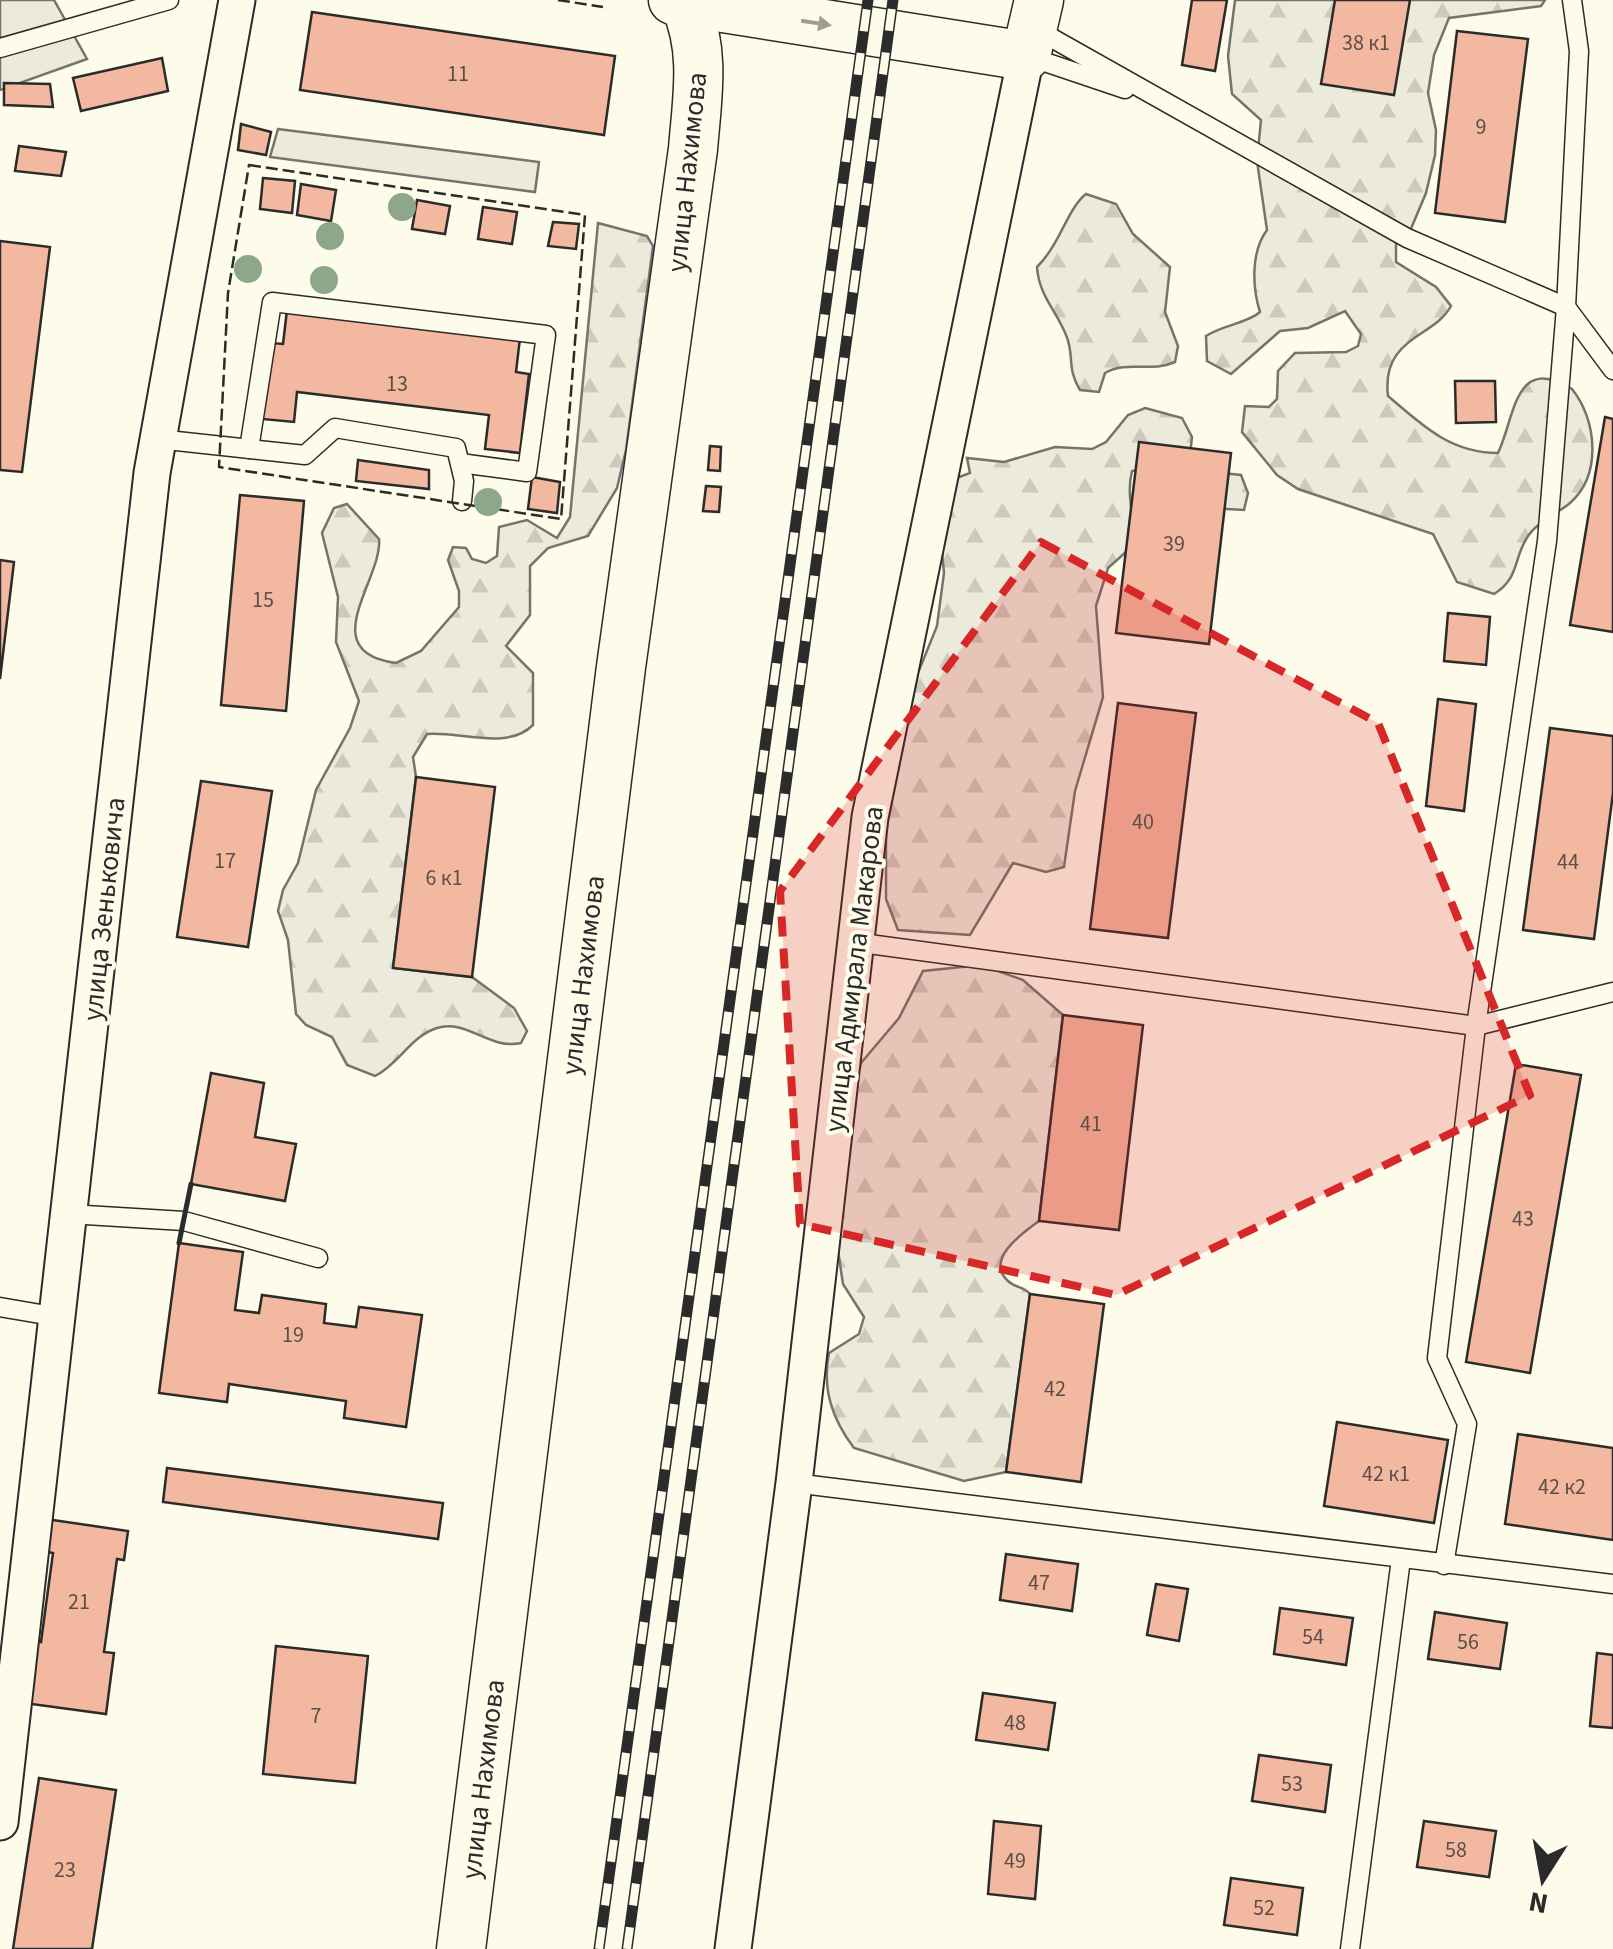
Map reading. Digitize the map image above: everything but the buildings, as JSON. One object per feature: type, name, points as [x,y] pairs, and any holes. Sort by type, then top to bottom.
[{"type":"main road","points":[[853,0],[1033,28]]},
{"type":"main road","points":[[687,1],[1033,28]]},
{"type":"main road","name":"улица Нахимова","points":[[461,1949],[621,667],[693,149],[700,68],[696,28],[687,1]]},
{"type":"street","name":"улица Зеньковича","points":[[0,1822],[158,439],[238,0]]},
{"type":"street","name":"улица Адмирала Макарова","points":[[733,1949],[794,1483],[870,818],[1033,28]]},
{"type":"lane","points":[[0,48],[169,0]]},
{"type":"lane","points":[[1444,1565],[1467,1424],[1437,1358],[1476,1026],[1547,541],[1566,308],[1578,50],[1572,0]]},
{"type":"lane","points":[[1033,28],[1168,102]]},
{"type":"lane","points":[[1033,28],[1407,238],[1566,308],[1613,370]]},
{"type":"lane","points":[[249,449],[272,302],[546,335],[527,472],[460,463]]},
{"type":"lane","points":[[158,439],[306,456],[335,428],[456,448],[462,501]]},
{"type":"lane","points":[[854,942],[1476,1026],[1613,992]]},
{"type":"lane","points":[[69,1214],[184,1220],[318,1258]]},
{"type":"lane","points":[[0,1307],[58,1317]]},
{"type":"lane","points":[[794,1483],[1613,1584]]},
{"type":"lane","points":[[1350,1949],[1401,1560]]},
{"type":"highlighted area","points":[[1041,542],[1378,723],[1530,1095],[1116,1295],[800,1224],[780,891]]},
{"type":"green space","points":[[1235,0],[1545,0],[1541,6],[1449,18],[1434,55],[1428,93],[1436,130],[1435,155],[1426,193],[1407,238],[1396,243],[1396,262],[1436,287],[1451,306],[1443,317],[1400,350],[1388,377],[1388,396],[1451,443],[1481,452],[1498,453],[1520,394],[1538,379],[1553,380],[1572,389],[1587,416],[1592,447],[1587,478],[1570,503],[1532,531],[1508,581],[1494,594],[1457,582],[1433,534],[1298,489],[1277,475],[1242,432],[1245,406],[1269,407],[1277,399],[1278,371],[1295,353],[1346,352],[1358,346],[1361,334],[1345,311],[1308,328],[1280,331],[1231,374],[1207,361],[1206,336],[1260,312],[1254,270],[1267,230],[1257,161],[1261,120],[1232,94],[1228,56]]},
{"type":"green space","points":[[1086,194],[1116,204],[1133,234],[1170,267],[1165,312],[1178,346],[1175,362],[1157,367],[1122,367],[1105,373],[1099,392],[1080,390],[1076,382],[1069,342],[1044,295],[1037,267]]},
{"type":"green space","points":[[598,223],[647,236],[653,246],[626,450],[617,488],[588,536],[548,548],[530,566],[530,615],[506,646],[533,673],[533,725],[510,737],[427,734],[413,757],[416,777],[393,968],[472,977],[514,1008],[527,1031],[521,1043],[509,1044],[458,1028],[437,1028],[420,1037],[375,1076],[347,1065],[332,1037],[306,1025],[296,1014],[288,940],[278,911],[283,890],[298,863],[316,790],[350,728],[359,701],[336,642],[338,597],[322,533],[334,508],[347,504],[379,539],[355,629],[359,645],[372,656],[396,663],[421,651],[459,607],[459,591],[448,560],[453,547],[466,548],[472,559],[486,563],[497,556],[499,527],[527,520],[557,538],[570,517]]},
{"type":"green space","points":[[1145,408],[1182,418],[1192,437],[1190,455],[1222,473],[1241,475],[1248,493],[1244,510],[1210,508],[1148,468],[1132,471],[1130,497],[1135,544],[1108,568],[1096,606],[1103,697],[1075,791],[1064,867],[1046,872],[1013,863],[970,935],[898,930],[886,899],[886,830],[918,673],[937,626],[944,573],[941,541],[954,479],[970,473],[967,458],[1004,462],[1055,447],[1092,449],[1106,442],[1128,415]]},
{"type":"green space","points":[[981,965],[1023,980],[1063,1015],[1039,1221],[1009,1247],[1001,1264],[1008,1281],[1030,1294],[1006,1472],[964,1481],[854,1448],[831,1403],[827,1366],[829,1353],[859,1334],[864,1317],[843,1284],[835,1231],[861,1063],[899,1018],[923,971]]},
{"type":"shaded area","points":[[0,0],[54,0],[87,59],[0,90]]},
{"type":"shaded area","points":[[278,129],[539,162],[535,192],[270,157]]},
{"type":"railway","points":[[599,1949],[868,0]]},
{"type":"railway","points":[[627,1949],[893,0]]},
{"type":"fence","points":[[558,0],[603,7]]},
{"type":"fence","points":[[249,165],[585,215],[561,519],[219,467],[228,293],[249,165]]},
{"type":"wall","points":[[179,1243],[191,1184]]}]
